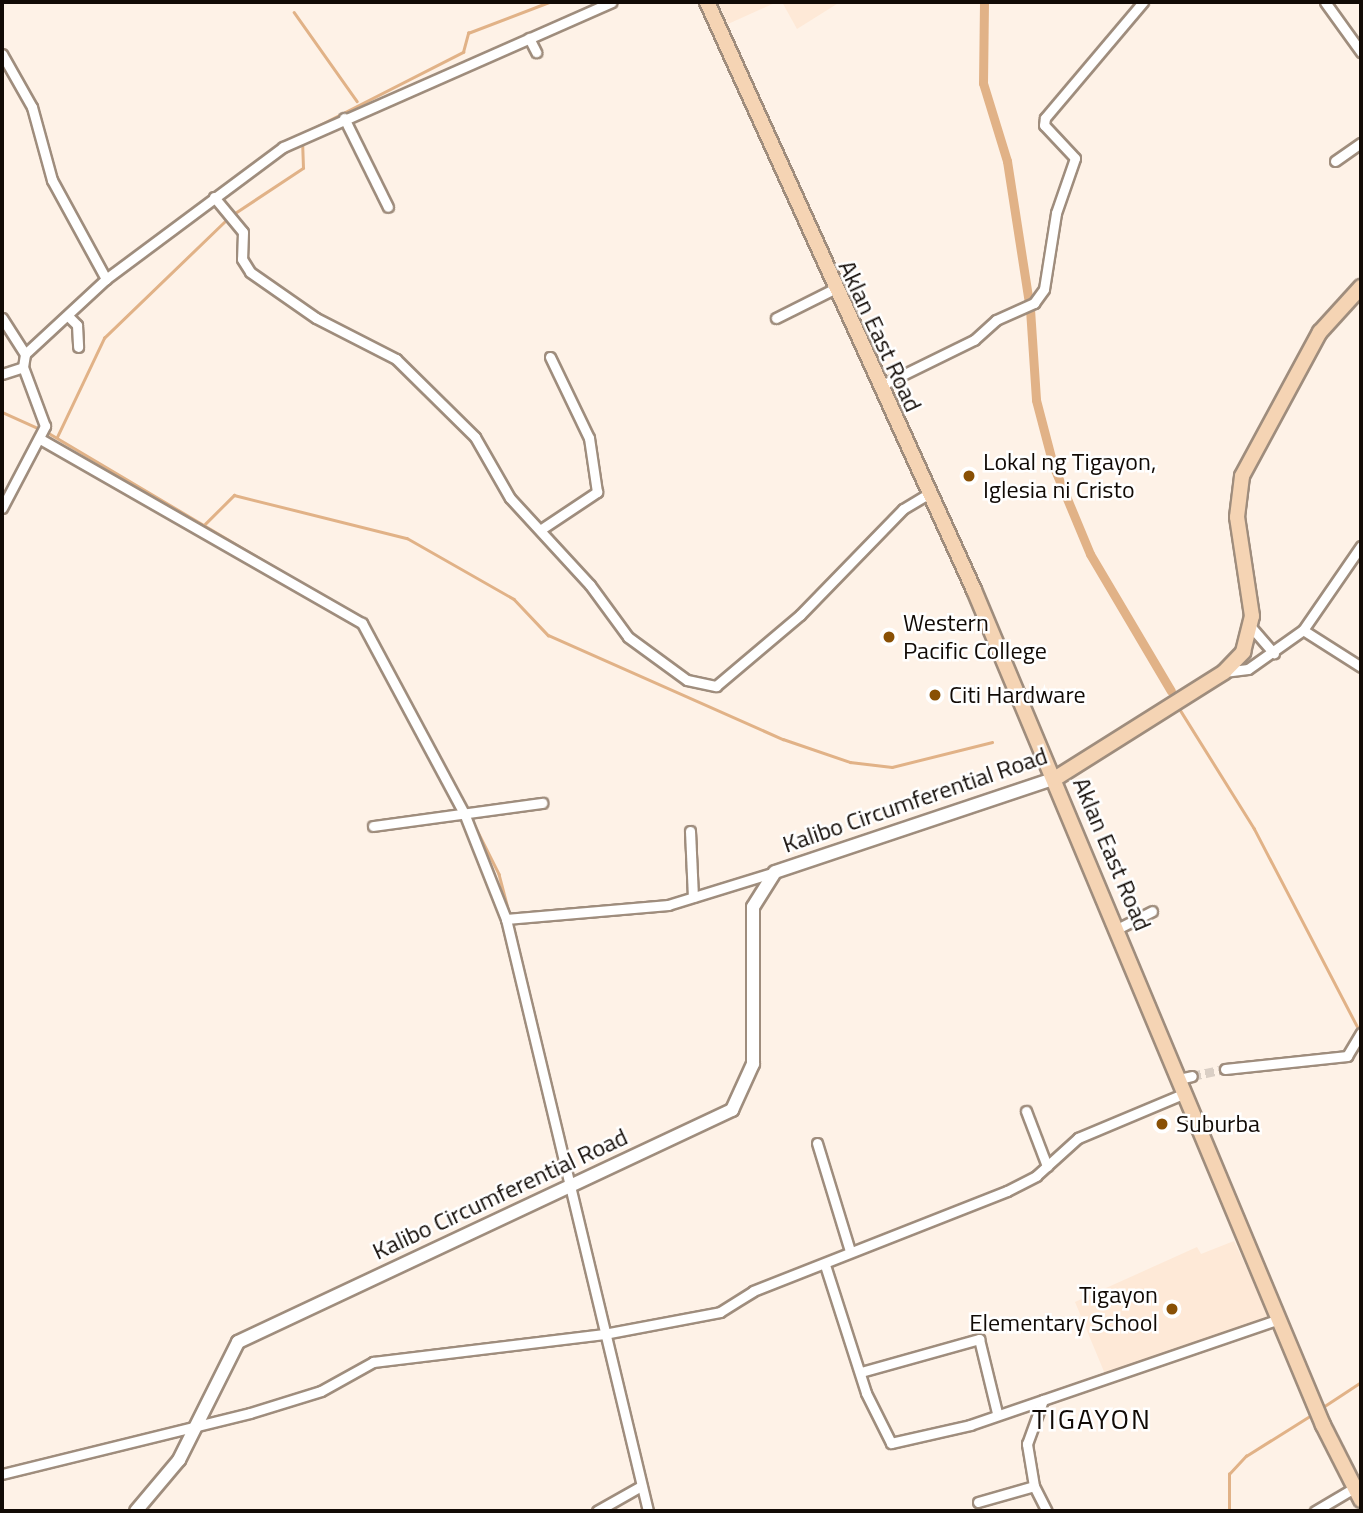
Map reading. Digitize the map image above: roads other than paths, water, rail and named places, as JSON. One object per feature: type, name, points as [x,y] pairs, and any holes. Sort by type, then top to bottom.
[{"type":"main road","name":"Aklan East Road","points":[[707,2],[1056,778],[1186,1083],[1323,1425],[1357,1487]]},
{"type":"main road","points":[[1251,627],[1237,517],[1242,476],[1321,332],[1361,287]]},
{"type":"main road","name":"Kalibo Circumferential Road","points":[[136,1511],[179,1460],[238,1342],[732,1110],[753,1064],[753,907],[775,872],[1056,778],[1224,672],[1243,652],[1251,627]]},
{"type":"street","points":[[24,355],[106,279],[282,147],[611,2]]},
{"type":"street","points":[[880,386],[974,340],[996,320],[1034,303],[1044,289],[1056,213],[1075,158],[1044,125],[1045,118],[1143,2]]},
{"type":"street","points":[[1325,2],[1361,52]]},
{"type":"street","points":[[529,38],[536,52]]},
{"type":"street","points":[[2,54],[32,107],[52,180],[106,279]]},
{"type":"street","points":[[344,118],[388,207]]},
{"type":"street","points":[[1335,161],[1361,143]]},
{"type":"street","points":[[214,197],[243,232],[242,259],[250,272],[306,312],[396,359],[475,437],[510,498],[540,530],[628,637],[687,680],[716,686],[800,615],[903,509],[928,494]]},
{"type":"street","points":[[776,318],[834,289]]},
{"type":"street","points":[[68,316],[78,325],[78,347]]},
{"type":"street","points":[[2,318],[24,355],[23,367],[42,412],[42,440],[2,509]]},
{"type":"street","points":[[540,530],[597,492],[589,438],[550,357]]},
{"type":"street","points":[[2,374],[23,367]]},
{"type":"street","points":[[42,440],[362,623],[464,813],[506,919],[648,1511]]},
{"type":"street","points":[[1224,672],[1240,672],[1274,653],[1303,630],[1361,547]]},
{"type":"street","points":[[1251,627],[1274,653]]},
{"type":"street","points":[[1303,630],[1361,667]]},
{"type":"street","points":[[373,826],[542,803]]},
{"type":"street","points":[[690,831],[693,897]]},
{"type":"street","points":[[506,919],[693,897],[775,872]]},
{"type":"street","points":[[1119,928],[1152,911]]},
{"type":"street","points":[[1225,1069],[1347,1056],[1361,1033]]},
{"type":"street","points":[[2,1474],[321,1391],[373,1362],[604,1334],[720,1312],[753,1291],[825,1265],[850,1251],[966,1209],[1047,1166],[1078,1138],[1186,1083]]},
{"type":"street","points":[[1026,1111],[1047,1166]]},
{"type":"street","points":[[817,1143],[850,1251]]},
{"type":"street","points":[[825,1265],[861,1372],[891,1443],[1043,1401],[1279,1319]]},
{"type":"street","points":[[861,1372],[979,1339],[997,1413]]},
{"type":"street","points":[[1043,1401],[1027,1444],[1034,1486],[1047,1511]]},
{"type":"street","points":[[597,1511],[641,1486]]},
{"type":"street","points":[[978,1503],[1034,1486]]},
{"type":"street","points":[[1315,1511],[1357,1487]]},
{"type":"waterway","points":[[302,134],[463,52],[468,33],[549,2]]},
{"type":"waterway","points":[[984,2],[983,83],[1007,161],[1029,303]]},
{"type":"waterway","points":[[294,12],[357,101]]},
{"type":"waterway","points":[[232,215],[303,168],[302,141]]},
{"type":"waterway","points":[[57,437],[104,338],[226,220]]},
{"type":"waterway","points":[[1030,309],[1036,400],[1053,465],[1090,554],[1171,691]]},
{"type":"waterway","points":[[2,412],[38,428]]},
{"type":"waterway","points":[[47,432],[357,616]]},
{"type":"waterway","points":[[205,524],[234,495],[407,538],[514,599],[548,635],[783,739],[850,762],[892,767],[992,742]]},
{"type":"waterway","points":[[1179,708],[1254,828],[1358,1028]]},
{"type":"waterway","points":[[470,816],[499,874],[510,916]]},
{"type":"waterway","points":[[1323,1407],[1361,1382]]},
{"type":"waterway","points":[[1229,1511],[1229,1474],[1246,1456],[1313,1414]]},
{"type":"waterway","points":[[637,1446],[653,1511]]},
{"type":"tunnel","points":[[1192,1076],[1225,1069]]},
{"type":"place","name":"Lokal ng Tigayon, Iglesia ni Cristo","points":[[969,476]]},
{"type":"place","name":"Western Pacific College","points":[[889,637]]},
{"type":"place","name":"Citi Hardware","points":[[935,695]]},
{"type":"place","name":"Suburba","points":[[1162,1124]]},
{"type":"place","name":"Tigayon Elementary School","points":[[1172,1309]]},
{"type":"district","name":"TIGAYON","points":[[1092,1419]]}]
